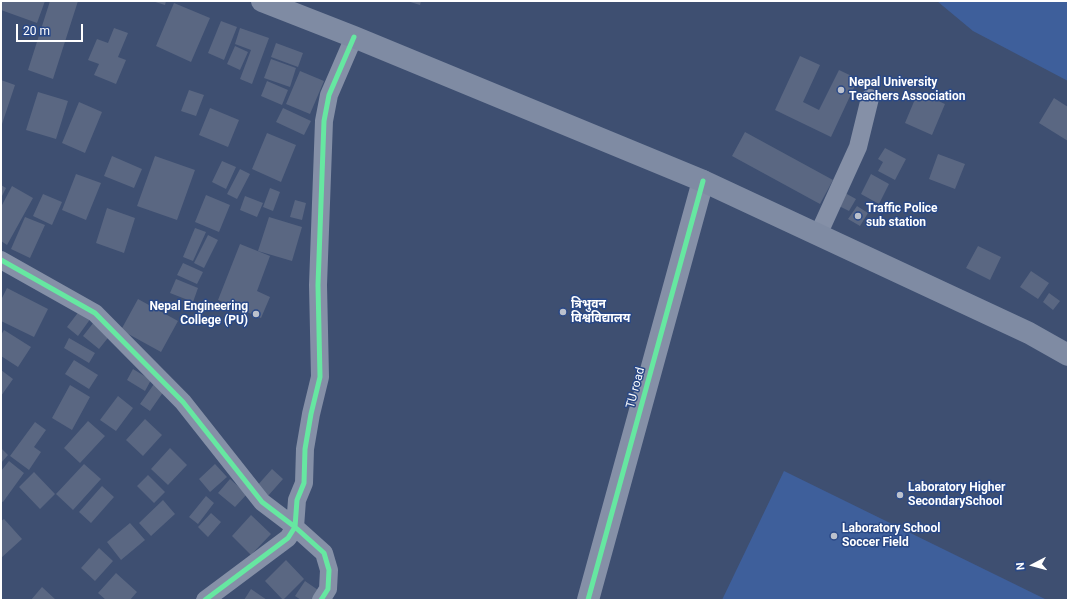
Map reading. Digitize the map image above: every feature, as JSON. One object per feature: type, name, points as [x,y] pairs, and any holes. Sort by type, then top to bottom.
[{"type":"main road","points":[[262,1],[354,37],[703,181],[1029,333],[1068,356]]},
{"type":"street","points":[[205,600],[288,538],[295,527],[297,500],[304,483],[305,449],[311,414],[320,377],[318,285],[324,122],[329,95],[354,37]]},
{"type":"street","points":[[818,235],[858,147],[870,98]]},
{"type":"street","name":"TU road","points":[[588,600],[703,181]]},
{"type":"street","points":[[1,260],[96,313],[183,402],[262,502],[295,527],[324,553],[329,570],[328,589],[321,600]]},
{"type":"shaded area","points":[[937,1],[1068,1],[1068,81],[973,31]]},
{"type":"shaded area","name":"Laboratory School Soccer Field","points":[[784,471],[1047,600],[722,600]]},
{"type":"building","points":[[1,1],[45,1],[37,23],[1,10]]},
{"type":"building","points":[[50,1],[78,1],[53,79],[28,70]]},
{"type":"building","points":[[152,1],[166,1],[165,5]]},
{"type":"building","points":[[407,1],[421,1],[420,5]]},
{"type":"building","points":[[174,3],[210,18],[191,62],[156,46]]},
{"type":"building","points":[[221,21],[237,27],[224,60],[208,53]]},
{"type":"building","points":[[114,28],[128,33],[118,57],[126,60],[116,84],[94,75],[99,64],[88,60],[97,39],[108,43]]},
{"type":"building","points":[[240,28],[269,38],[252,84],[240,79],[251,50],[235,44]]},
{"type":"building","points":[[276,43],[303,53],[298,67],[271,57]]},
{"type":"building","points":[[235,46],[248,52],[240,70],[227,64]]},
{"type":"building","name":"Nepal University Teachers Association","points":[[800,56],[820,65],[803,102],[819,110],[839,70],[858,79],[831,137],[775,110]]},
{"type":"building","points":[[271,59],[296,68],[290,87],[264,78]]},
{"type":"building","points":[[300,71],[324,81],[310,114],[286,104]]},
{"type":"building","points":[[1,80],[15,85],[1,127]]},
{"type":"building","points":[[267,81],[288,90],[282,105],[261,96]]},
{"type":"building","points":[[189,90],[204,95],[196,116],[181,111]]},
{"type":"building","points":[[38,92],[68,101],[56,139],[26,130]]},
{"type":"building","points":[[918,92],[945,104],[932,135],[905,123]]},
{"type":"building","points":[[1054,98],[1068,107],[1068,141],[1039,123]]},
{"type":"building","points":[[79,102],[102,112],[85,153],[62,143]]},
{"type":"building","points":[[210,108],[239,120],[228,147],[199,135]]},
{"type":"building","points":[[283,108],[311,121],[304,135],[276,122]]},
{"type":"building","points":[[745,132],[833,180],[820,204],[732,156]]},
{"type":"building","points":[[267,133],[296,145],[281,182],[252,169]]},
{"type":"building","points":[[885,148],[906,159],[895,180],[878,171],[883,162],[878,159]]},
{"type":"building","points":[[938,154],[965,164],[955,189],[929,179]]},
{"type":"building","points":[[112,156],[142,169],[134,188],[104,176]]},
{"type":"building","points":[[155,156],[195,170],[177,220],[137,206]]},
{"type":"building","points":[[222,161],[236,167],[226,189],[212,182]]},
{"type":"building","points":[[240,169],[250,174],[237,199],[227,194]]},
{"type":"building","points":[[76,174],[101,183],[86,220],[62,210]]},
{"type":"building","points":[[871,174],[889,184],[879,204],[861,194]]},
{"type":"building","points":[[1,185],[6,188],[1,198]]},
{"type":"building","points":[[12,186],[33,198],[7,245],[1,241],[1,207]]},
{"type":"building","points":[[270,188],[280,192],[273,211],[263,207]]},
{"type":"building","points":[[845,193],[856,199],[849,211],[839,206]]},
{"type":"building","points":[[43,194],[62,202],[52,225],[33,216]]},
{"type":"building","points":[[206,195],[230,205],[219,232],[195,222]]},
{"type":"building","points":[[245,196],[263,203],[257,217],[240,210]]},
{"type":"building","points":[[295,200],[306,203],[302,220],[290,217]]},
{"type":"building","name":"Traffic Police sub station","points":[[857,206],[868,213],[860,226],[848,219]]},
{"type":"building","points":[[107,208],[135,218],[124,253],[96,243]]},
{"type":"building","points":[[25,217],[45,225],[30,258],[11,249]]},
{"type":"building","points":[[269,217],[302,227],[292,261],[258,251]]},
{"type":"building","points":[[195,228],[206,232],[193,261],[183,257]]},
{"type":"building","points":[[208,235],[218,240],[204,268],[194,263]]},
{"type":"building","points":[[240,244],[270,256],[257,291],[270,297],[261,318],[218,300]]},
{"type":"building","points":[[978,246],[1001,257],[990,280],[966,268]]},
{"type":"building","points":[[183,263],[203,272],[197,284],[177,275]]},
{"type":"building","points":[[1031,271],[1049,283],[1038,299],[1020,287]]},
{"type":"building","points":[[176,279],[198,288],[193,302],[170,293]]},
{"type":"building","points":[[7,288],[48,309],[34,337],[1,321],[1,300]]},
{"type":"building","points":[[1049,293],[1060,301],[1053,310],[1043,302]]},
{"type":"building","points":[[138,299],[178,321],[161,352],[121,330]]},
{"type":"building","points":[[80,310],[91,318],[78,336],[67,327]]},
{"type":"building","points":[[94,322],[111,334],[99,349],[83,336]]},
{"type":"building","points":[[4,330],[31,347],[18,367],[1,356],[1,335]]},
{"type":"building","points":[[69,338],[95,353],[89,363],[64,348]]},
{"type":"building","points":[[74,360],[98,375],[89,389],[65,374]]},
{"type":"building","points":[[133,369],[151,380],[145,391],[127,380]]},
{"type":"building","points":[[1,370],[13,379],[1,396]]},
{"type":"building","points":[[154,384],[164,391],[150,411],[140,404]]},
{"type":"building","points":[[70,385],[90,397],[72,430],[52,418]]},
{"type":"building","points":[[118,396],[133,408],[116,431],[100,420]]},
{"type":"building","points":[[145,419],[162,435],[143,456],[126,440]]},
{"type":"building","points":[[88,421],[105,436],[80,463],[64,448]]},
{"type":"building","points":[[35,422],[46,430],[34,447],[41,452],[29,470],[10,456]]},
{"type":"building","points":[[1,448],[8,455],[1,463]]},
{"type":"building","points":[[170,448],[187,465],[168,485],[151,469]]},
{"type":"building","points":[[9,461],[24,473],[3,502],[1,501],[1,471]]},
{"type":"building","points":[[84,464],[101,479],[73,510],[56,494]]},
{"type":"building","points":[[215,464],[227,477],[210,492],[199,479]]},
{"type":"building","points":[[272,469],[283,479],[267,497],[256,487]]},
{"type":"building","points":[[34,472],[55,494],[40,509],[19,487]]},
{"type":"building","points":[[148,475],[165,492],[154,503],[137,486]]},
{"type":"building","points":[[230,479],[247,494],[235,507],[218,493]]},
{"type":"building","points":[[102,486],[114,497],[91,523],[79,512]]},
{"type":"building","points":[[206,496],[214,503],[198,524],[189,517]]},
{"type":"building","points":[[163,500],[175,514],[151,536],[139,523]]},
{"type":"building","points":[[211,513],[221,522],[208,537],[198,527]]},
{"type":"building","points":[[251,515],[271,534],[251,555],[232,536]]},
{"type":"building","points":[[4,519],[22,539],[1,558],[1,521]]},
{"type":"building","points":[[130,523],[145,540],[121,560],[107,542]]},
{"type":"building","points":[[99,548],[113,561],[95,581],[81,568]]},
{"type":"building","points":[[286,560],[304,579],[283,600],[265,581]]},
{"type":"building","points":[[116,573],[137,592],[130,600],[106,600],[98,593]]},
{"type":"building","points":[[305,581],[318,590],[311,600],[301,600],[295,596]]},
{"type":"building","points":[[42,587],[56,600],[31,600]]},
{"type":"building","points":[[251,589],[267,600],[244,600]]},
{"type":"cycle path","points":[[205,600],[288,538],[295,527],[297,500],[304,483],[305,449],[311,414],[320,377],[318,285],[324,121],[329,95],[354,37]]},
{"type":"cycle path","points":[[588,600],[703,181]]},
{"type":"cycle path","points":[[1,260],[95,313],[183,402],[262,502],[295,527],[324,553],[329,570],[328,589],[321,600]]},
{"type":"place","name":"Nepal University Teachers Association","points":[[841,90]]},
{"type":"place","name":"Traffic Police sub station","points":[[858,216]]},
{"type":"place","name":"त्रिभुवन विश्वविद्यालय","points":[[563,312]]},
{"type":"place","name":"Nepal Engineering College (PU)","points":[[256,314]]},
{"type":"place","name":"Laboratory Higher SecondarySchool","points":[[900,495]]},
{"type":"place","name":"Laboratory School Soccer Field","points":[[834,536]]}]
